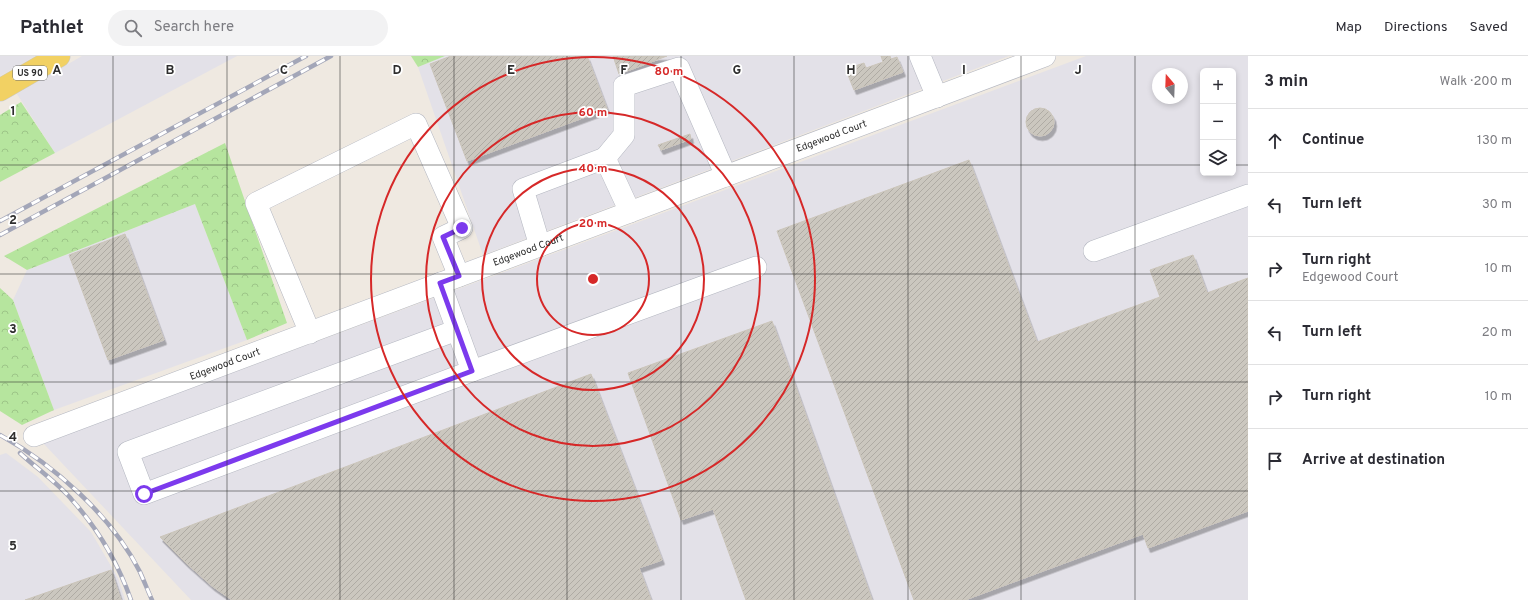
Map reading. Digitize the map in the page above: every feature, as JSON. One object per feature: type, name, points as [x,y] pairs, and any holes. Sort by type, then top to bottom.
[{"type":"main road","name":"US 90","points":[[0,90],[59,56]]},
{"type":"street","points":[[920,56],[936,97]]},
{"type":"street","name":"Edgewood Court","points":[[34,436],[1045,56]]},
{"type":"street","points":[[540,246],[523,189],[605,158],[624,135],[624,86],[679,68],[726,176]]},
{"type":"street","points":[[310,333],[256,203],[416,124],[462,228],[443,237],[457,330],[472,371]]},
{"type":"street","points":[[605,158],[630,212]]},
{"type":"street","points":[[1094,251],[1248,195]]},
{"type":"street","points":[[457,330],[128,452],[144,494],[756,266]]},
{"type":"shaded area","points":[[0,56],[35,56],[0,76]]},
{"type":"shaded area","points":[[82,56],[237,56],[55,153],[17,94]]},
{"type":"shaded area","points":[[445,56],[1009,56],[483,255],[418,67]]},
{"type":"shaded area","points":[[1086,56],[1248,56],[1248,600],[191,600],[43,443]]},
{"type":"shaded area","points":[[195,204],[247,340],[54,410],[13,300],[27,270]]},
{"type":"shaded area","points":[[6,453],[38,477],[91,532],[118,578],[125,600],[0,600],[0,455]]},
{"type":"green space","points":[[411,56],[445,56],[418,67]]},
{"type":"green space","points":[[21,102],[55,153],[0,182],[0,115]]},
{"type":"green space","points":[[225,143],[287,323],[247,340],[195,204],[27,270],[4,256]]},
{"type":"green space","points":[[0,288],[13,300],[54,410],[22,425],[0,411]]},
{"type":"building","points":[[451,56],[587,56],[607,109],[467,161],[430,64]]},
{"type":"building","points":[[613,56],[667,56],[619,74]]},
{"type":"building","points":[[881,56],[890,56],[891,59],[897,57],[903,72],[854,90],[848,75],[857,71],[855,66],[864,63],[866,68],[883,62]]},
{"type":"building","points":[[1040,108],[1050,112],[1054,122],[1050,132],[1040,136],[1030,132],[1026,122],[1030,112]]},
{"type":"building","points":[[690,134],[691,139],[661,150],[658,145]]},
{"type":"building","points":[[969,160],[1037,342],[1160,297],[1150,270],[1193,255],[1207,293],[1248,278],[1248,511],[1148,548],[1143,534],[965,600],[914,600],[777,231]]},
{"type":"building","points":[[125,234],[164,340],[108,360],[69,255]]},
{"type":"building","points":[[772,321],[872,600],[746,600],[713,509],[681,520],[628,373]]},
{"type":"building","points":[[591,374],[662,560],[639,568],[651,600],[232,600],[212,586],[160,537]]},
{"type":"building","points":[[111,570],[121,600],[25,600]]},
{"type":"railway","points":[[0,221],[306,56]]},
{"type":"railway","points":[[0,235],[331,56]]},
{"type":"railway","points":[[0,435],[41,461],[61,477],[98,512],[128,551],[140,572],[152,600]]},
{"type":"railway","points":[[20,453],[67,494],[81,511],[106,547],[120,573],[131,600]]},
{"type":"route","points":[[144,494],[472,371],[440,283],[459,276],[443,237],[462,228]]}]
